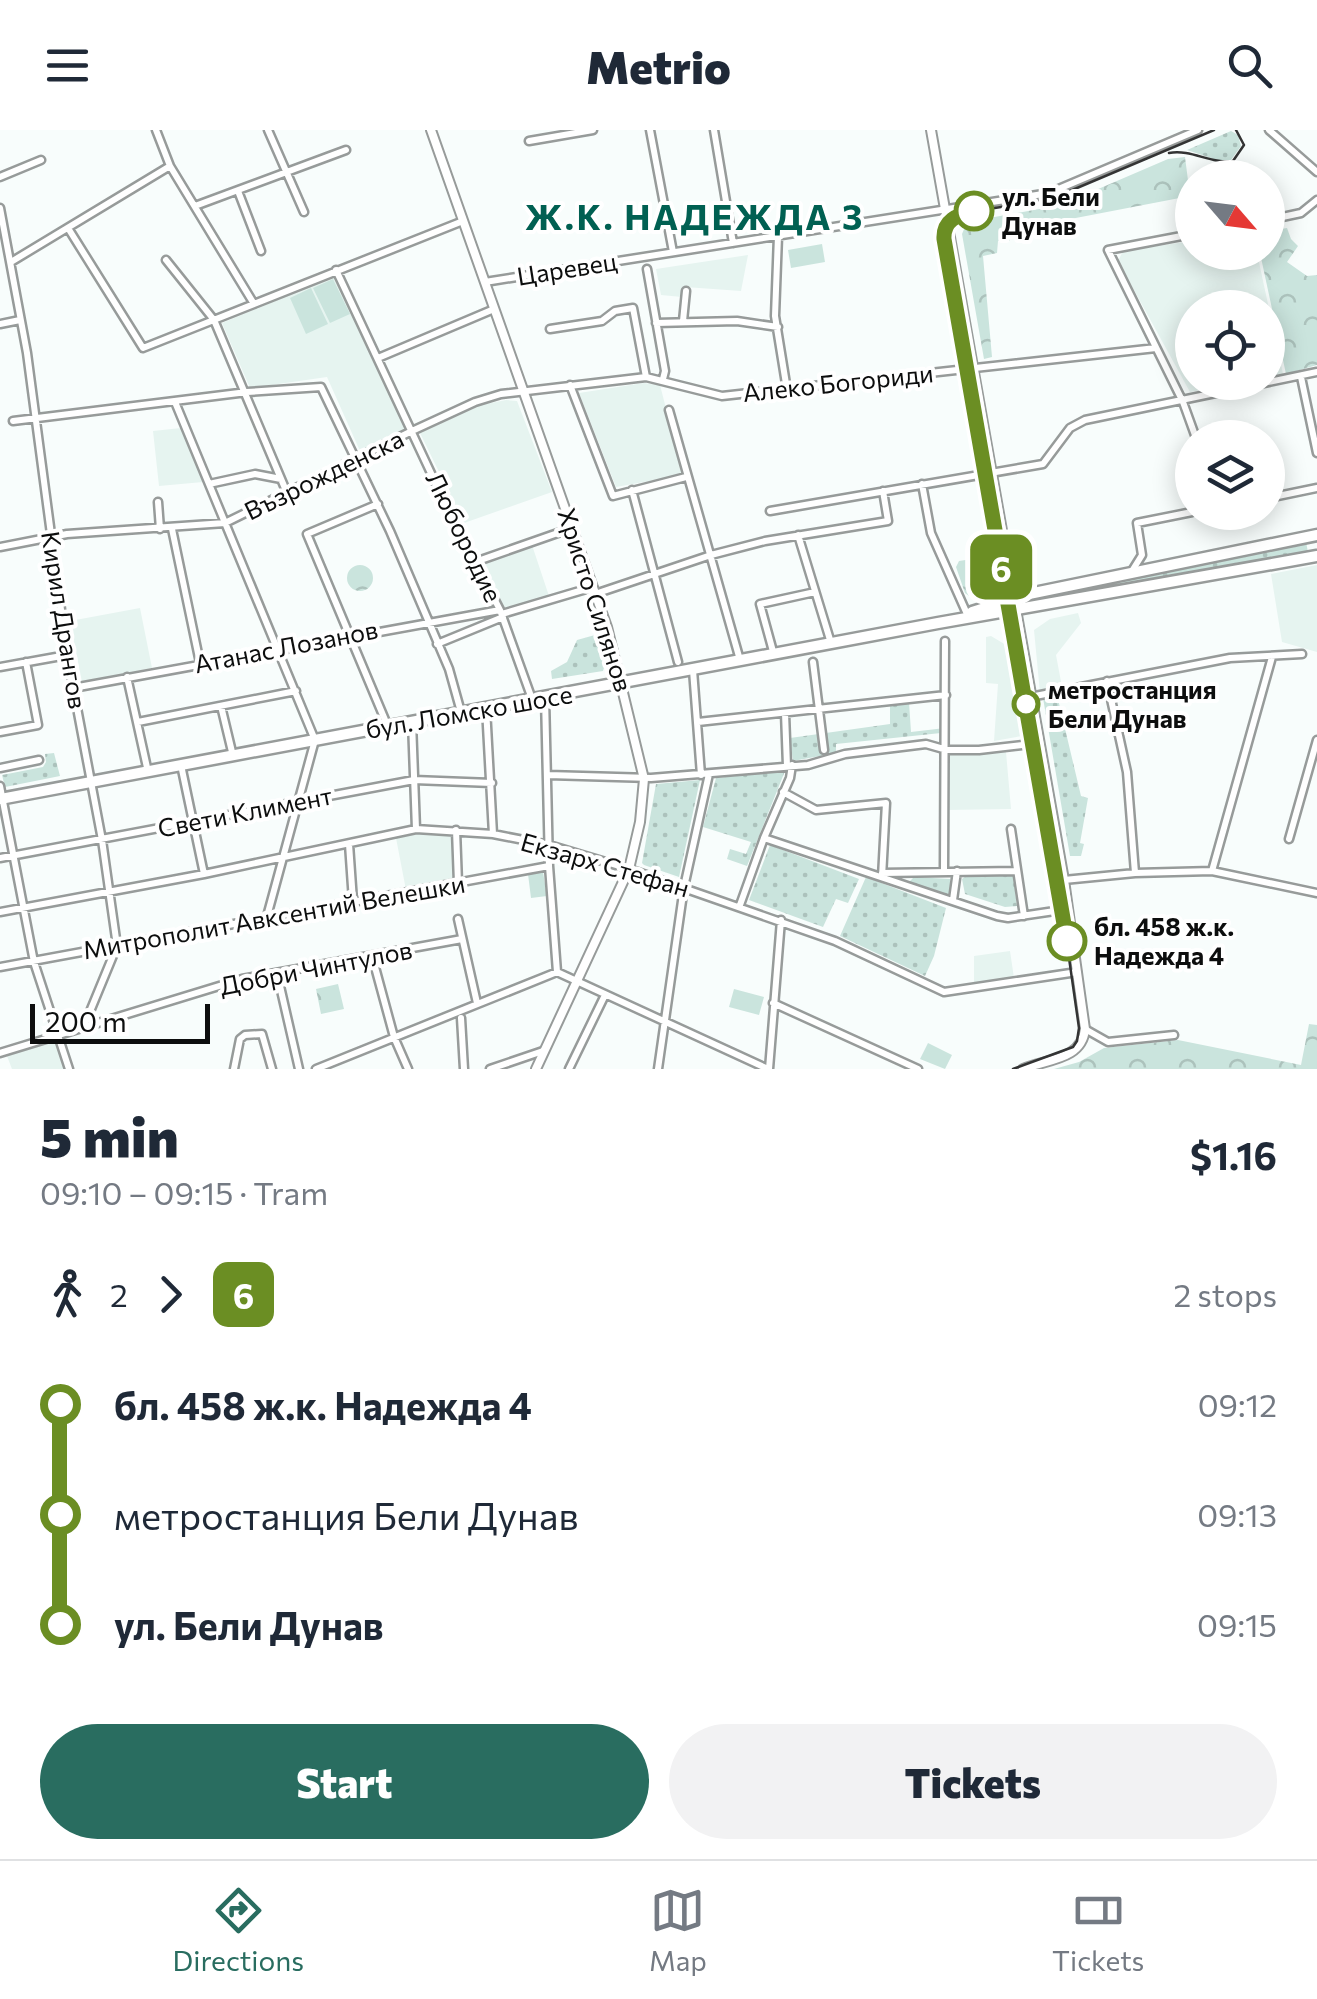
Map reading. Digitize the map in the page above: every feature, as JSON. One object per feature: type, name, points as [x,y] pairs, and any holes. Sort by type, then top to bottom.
[{"type":"main road","name":"бул. Ломско шосе","points":[[1,794],[148,772],[938,623],[1128,574],[1317,535]]},
{"type":"main road","name":"бул. Ломско шосе","points":[[938,623],[1014,604],[1317,556]]},
{"type":"street","points":[[156,130],[170,166],[254,304]]},
{"type":"street","points":[[268,130],[304,212]]},
{"type":"street","name":"Христо Силянов","points":[[431,130],[594,591],[623,684],[644,779],[630,869],[536,1069]]},
{"type":"street","points":[[529,141],[593,130]]},
{"type":"street","points":[[650,130],[673,252]]},
{"type":"street","points":[[714,130],[733,243]]},
{"type":"street","points":[[931,130],[1064,880],[1085,1029],[1076,1051],[1024,1069]]},
{"type":"street","name":"Царевец","points":[[485,282],[1049,192],[1198,130]]},
{"type":"street","points":[[1269,130],[1317,172]]},
{"type":"street","points":[[194,206],[346,150]]},
{"type":"street","points":[[0,177],[41,160]]},
{"type":"street","points":[[11,262],[170,166]]},
{"type":"street","points":[[238,191],[260,251]]},
{"type":"street","points":[[1285,216],[1301,213],[1317,200]]},
{"type":"street","name":"Кирил Дрангов","points":[[0,208],[36,417],[72,688],[102,840],[116,946],[84,1026]]},
{"type":"street","points":[[68,228],[143,348],[464,221]]},
{"type":"street","points":[[778,236],[774,276],[787,390]]},
{"type":"street","points":[[1175,237],[1108,250],[1190,420]]},
{"type":"street","points":[[166,260],[214,320],[287,493]]},
{"type":"street","points":[[647,269],[664,375]]},
{"type":"street","name":"Любородие","points":[[336,270],[502,614],[538,698],[548,775],[549,866],[558,972]]},
{"type":"street","points":[[683,321],[686,291]]},
{"type":"street","points":[[378,358],[494,308]]},
{"type":"street","points":[[550,329],[602,321],[614,311],[633,308],[646,376]]},
{"type":"street","points":[[0,324],[20,320]]},
{"type":"street","points":[[656,323],[778,326]]},
{"type":"street","name":"Алеко Богориди","points":[[523,390],[664,375],[715,396],[1156,348]]},
{"type":"street","points":[[770,510],[1042,464],[1070,428],[1085,420],[1317,372]]},
{"type":"street","points":[[1300,377],[1317,454]]},
{"type":"street","points":[[570,385],[613,496],[686,477]]},
{"type":"street","points":[[12,421],[247,392],[320,387],[378,504],[458,695],[461,713]]},
{"type":"street","name":"Възрожденска","points":[[0,547],[51,538],[225,524],[412,431],[488,397],[523,390]]},
{"type":"street","points":[[174,402],[315,740],[266,920]]},
{"type":"street","points":[[669,410],[741,661]]},
{"type":"street","points":[[209,484],[255,474],[281,479]]},
{"type":"street","points":[[922,484],[931,532],[967,614]]},
{"type":"street","points":[[1285,495],[1317,488]]},
{"type":"street","points":[[632,490],[678,662]]},
{"type":"street","points":[[437,644],[502,614],[712,555],[798,534],[888,521],[883,491]]},
{"type":"street","points":[[158,502],[160,529]]},
{"type":"street","points":[[378,504],[307,534],[388,726]]},
{"type":"street","points":[[1128,574],[1141,558],[1138,522],[1175,515]]},
{"type":"street","points":[[475,562],[572,528]]},
{"type":"street","points":[[172,529],[200,663]]},
{"type":"street","points":[[798,534],[831,644]]},
{"type":"street","points":[[774,655],[760,604],[815,592]]},
{"type":"street","name":"Атанас Лозанов","points":[[72,688],[426,621],[502,614]]},
{"type":"street","points":[[944,871],[945,641]]},
{"type":"street","points":[[1030,697],[1230,658],[1302,654]]},
{"type":"street","points":[[0,667],[67,655]]},
{"type":"street","points":[[1212,872],[1272,656]]},
{"type":"street","points":[[0,732],[38,725],[26,662]]},
{"type":"street","points":[[813,662],[824,750]]},
{"type":"street","points":[[658,1069],[705,774],[693,670]]},
{"type":"street","points":[[127,677],[148,772]]},
{"type":"street","points":[[1107,680],[1127,772],[1135,873]]},
{"type":"street","points":[[138,722],[296,691]]},
{"type":"street","points":[[698,722],[946,695]]},
{"type":"street","points":[[221,706],[233,756]]},
{"type":"street","points":[[486,708],[493,834]]},
{"type":"street","points":[[740,905],[783,792],[789,766],[785,713]]},
{"type":"street","points":[[412,722],[416,829]]},
{"type":"street","points":[[1289,840],[1317,740]]},
{"type":"street","points":[[548,775],[644,779],[808,765],[845,754],[926,744],[947,750],[1039,744]]},
{"type":"street","points":[[0,768],[40,760]]},
{"type":"street","points":[[182,765],[204,874]]},
{"type":"street","name":"Свети Климент","points":[[0,858],[414,780],[492,783]]},
{"type":"street","points":[[783,792],[816,810],[881,801],[886,806],[882,875]]},
{"type":"street","points":[[1,794],[34,962],[69,1069]]},
{"type":"street","name":"Екзарх Стефан","points":[[0,912],[416,829],[456,830],[548,845],[740,905],[835,941],[944,992],[1077,972]]},
{"type":"street","points":[[456,830],[458,884]]},
{"type":"street","points":[[1011,830],[1024,916]]},
{"type":"street","points":[[764,838],[997,916],[1068,909]]},
{"type":"street","points":[[349,844],[353,901]]},
{"type":"street","name":"Митрополит Авксентий Велешки","points":[[0,968],[549,866]]},
{"type":"street","points":[[953,900],[956,871]]},
{"type":"street","points":[[882,875],[1016,871]]},
{"type":"street","points":[[1064,880],[1135,873],[1212,872],[1317,894]]},
{"type":"street","points":[[458,919],[476,1003]]},
{"type":"street","points":[[316,1069],[558,972],[768,1069],[781,920]]},
{"type":"street","name":"Добри Чинтулов","points":[[1,1051],[242,979],[462,939]]},
{"type":"street","points":[[372,956],[394,1037],[408,1069]]},
{"type":"street","points":[[277,972],[299,1069]]},
{"type":"street","points":[[569,1069],[605,995]]},
{"type":"street","points":[[773,1003],[918,1069]]},
{"type":"street","points":[[462,1018],[464,1069]]},
{"type":"street","points":[[1085,1029],[1108,1042],[1174,1035]]},
{"type":"street","points":[[234,1069],[240,1039],[262,1034],[272,1069]]},
{"type":"street","points":[[490,1069],[544,1051]]},
{"type":"shaded area","points":[[1175,243],[1175,270],[1261,270],[1265,290],[1175,290],[1175,365],[1118,261],[1123,251]]},
{"type":"shaded area","points":[[748,255],[741,291],[685,287],[682,297],[661,295],[656,269]]},
{"type":"shaded area","points":[[335,276],[408,429],[360,451],[327,377],[250,388],[222,323]]},
{"type":"shaded area","points":[[644,383],[660,385],[683,475],[616,487],[579,393]]},
{"type":"shaded area","points":[[517,401],[552,492],[464,523],[420,433],[481,405]]},
{"type":"shaded area","points":[[181,428],[203,482],[159,486],[153,431]]},
{"type":"shaded area","points":[[532,545],[549,596],[505,610],[483,562]]},
{"type":"shaded area","points":[[1317,565],[1317,652],[1282,642],[1271,574]]},
{"type":"shaded area","points":[[140,608],[152,668],[82,682],[70,621]]},
{"type":"shaded area","points":[[1078,613],[1081,623],[1056,655],[1062,687],[1040,693],[1034,630],[1050,619]]},
{"type":"shaded area","points":[[986,637],[1011,648],[1027,735],[994,741],[998,684],[986,683]]},
{"type":"shaded area","points":[[1006,752],[1011,809],[946,810],[949,755]]},
{"type":"shaded area","points":[[427,832],[453,833],[455,882],[406,890],[396,838]]},
{"type":"shaded area","points":[[1010,951],[1014,978],[974,983],[974,956]]},
{"type":"shaded area","points":[[55,1041],[65,1069],[12,1069],[7,1056]]},
{"type":"green space","points":[[1231,131],[1238,135],[1241,146],[1231,160],[1217,160],[1187,150]]},
{"type":"green space","points":[[1185,157],[1175,160],[1175,199],[1008,231],[1010,241],[998,241],[997,253],[983,256],[992,357],[984,359],[962,234],[967,222],[1061,205],[1168,159]]},
{"type":"green space","points":[[1285,228],[1298,246],[1287,262],[1307,276],[1317,275],[1317,365],[1286,374],[1285,290],[1268,290],[1264,270],[1285,270]]},
{"type":"green space","points":[[822,244],[825,262],[791,268],[788,250]]},
{"type":"green space","points":[[333,279],[350,314],[330,323],[313,288]]},
{"type":"green space","points":[[311,288],[328,324],[306,334],[290,298]]},
{"type":"green space","points":[[1306,542],[1308,552],[1028,600]]},
{"type":"green space","points":[[985,557],[987,566],[969,596],[956,567],[959,561]]},
{"type":"green space","points":[[360,565],[369,569],[373,578],[369,587],[360,591],[351,587],[347,578],[351,569]]},
{"type":"green space","points":[[595,635],[600,638],[606,661],[603,671],[552,679],[551,671],[567,662],[577,640]]},
{"type":"green space","points":[[1057,695],[1081,796],[1088,798],[1081,856],[1070,856],[1043,698]]},
{"type":"green space","points":[[909,702],[911,732],[945,728],[942,742],[941,733],[836,744],[836,753],[793,761],[790,738],[890,724],[890,704]]},
{"type":"green space","points":[[54,753],[60,776],[5,787],[2,775],[43,767],[45,754]]},
{"type":"green space","points":[[785,771],[747,866],[727,859],[730,849],[746,854],[751,842],[703,827],[716,778]]},
{"type":"green space","points":[[700,780],[679,877],[644,865],[656,784]]},
{"type":"green space","points":[[770,845],[859,879],[848,903],[836,899],[823,927],[749,900]]},
{"type":"green space","points":[[543,872],[547,896],[531,898],[528,874]]},
{"type":"green space","points":[[969,874],[1013,875],[1017,906],[1005,907],[965,894],[962,879]]},
{"type":"green space","points":[[866,877],[946,908],[925,976],[840,936]]},
{"type":"green space","points":[[914,877],[950,879],[950,896],[909,882]]},
{"type":"green space","points":[[338,984],[344,1009],[321,1014],[316,989]]},
{"type":"green space","points":[[734,989],[764,997],[759,1015],[729,1007]]},
{"type":"green space","points":[[1309,1024],[1317,1025],[1317,1069],[1054,1069],[1079,1062],[1104,1048],[1178,1040],[1301,1065]]},
{"type":"green space","points":[[928,1043],[952,1055],[945,1069],[920,1059]]},
{"type":"tram line","points":[[1013,1069],[1073,1047],[1079,1028],[1058,881],[945,228],[952,218],[964,213],[1051,199],[1214,130]]},
{"type":"tram line","points":[[1169,153],[1233,161],[1244,145],[1236,130]]},
{"type":"tram line","name":"6","points":[[974,211],[952,218],[944,239],[1067,941]]},
{"type":"place","name":"ул. Бели Дунав","points":[[974,211]]},
{"type":"place","name":"метростанция Бели Дунав","points":[[1026,704]]},
{"type":"place","name":"бл. 458 ж.к. Надежда 4","points":[[1067,941]]},
{"type":"district","name":"Ж.К. НАДЕЖДА 3","points":[[695,218]]}]
